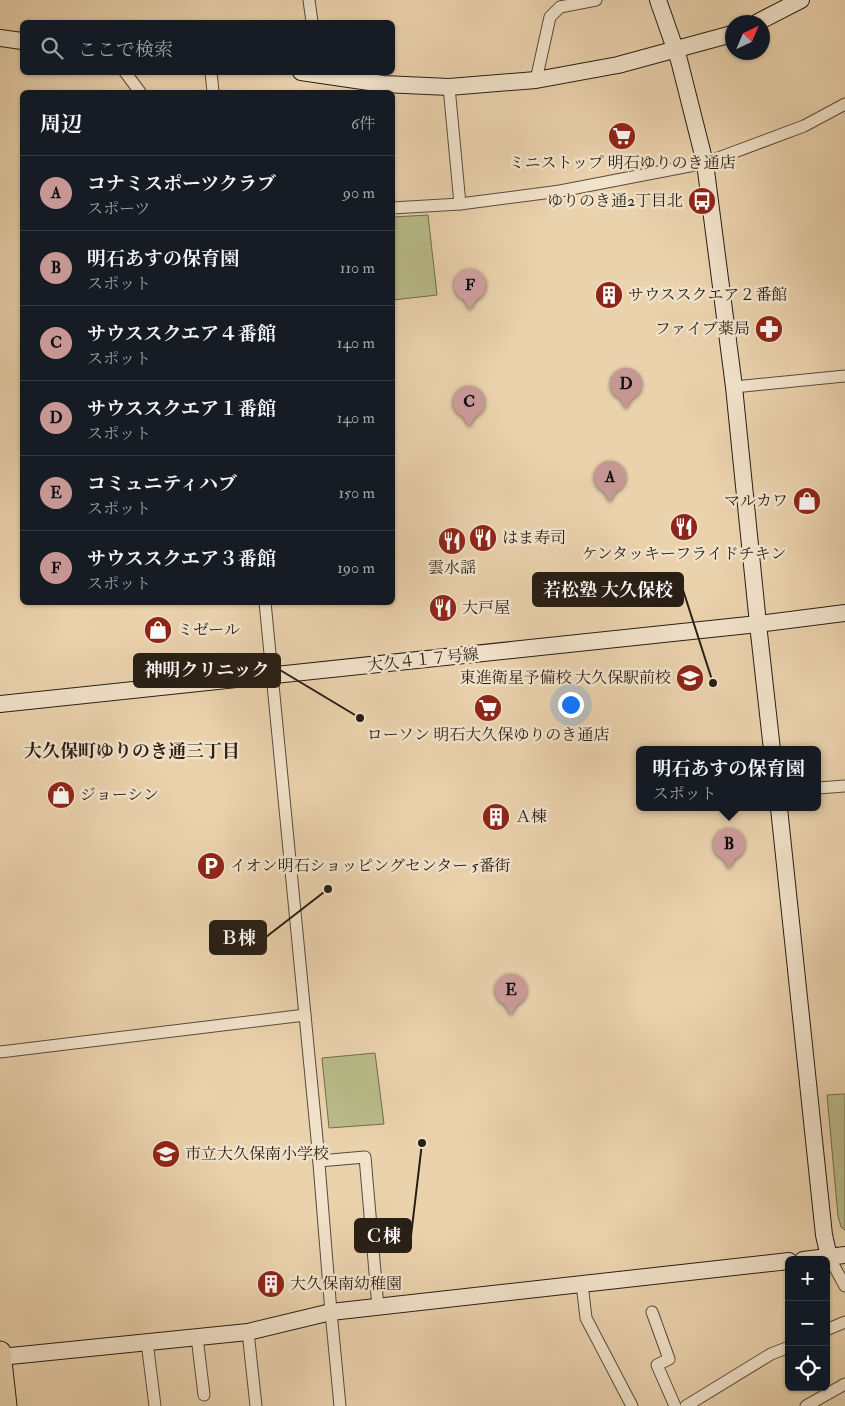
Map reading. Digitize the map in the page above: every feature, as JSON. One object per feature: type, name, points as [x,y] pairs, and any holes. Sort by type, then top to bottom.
[{"type":"highway","points":[[0,1352],[6,1406]]},
{"type":"street","points":[[309,0],[312,20]]},
{"type":"street","points":[[536,80],[550,17],[560,7],[596,0]]},
{"type":"street","points":[[658,0],[676,51],[705,163],[734,387],[772,746]]},
{"type":"street","points":[[770,16],[800,0]]},
{"type":"street","points":[[330,75],[383,84],[449,87],[536,80],[618,65],[676,51],[725,36]]},
{"type":"street","points":[[0,38],[20,41]]},
{"type":"street","points":[[127,75],[138,90]]},
{"type":"street","points":[[211,75],[213,90]]},
{"type":"street","points":[[449,87],[460,204]]},
{"type":"street","points":[[395,208],[460,204],[560,191],[705,163],[804,126],[845,104]]},
{"type":"street","points":[[734,387],[845,376]]},
{"type":"street","points":[[266,605],[319,1160],[340,1406]]},
{"type":"street","name":"大久４１７号線","points":[[0,704],[758,624],[845,613]]},
{"type":"street","points":[[821,788],[845,786]]},
{"type":"street","points":[[779,811],[823,1226],[837,1256],[845,1286]]},
{"type":"street","points":[[0,1052],[305,1015]]},
{"type":"street","points":[[319,1160],[365,1157],[378,1307]]},
{"type":"street","points":[[0,1357],[248,1332],[331,1312],[785,1261]]},
{"type":"street","points":[[582,1284],[586,1318],[632,1406]]},
{"type":"street","points":[[652,1312],[669,1359],[657,1365],[675,1406]]},
{"type":"street","points":[[830,1328],[845,1322]]},
{"type":"street","points":[[248,1332],[256,1406]]},
{"type":"street","points":[[197,1337],[204,1395]]},
{"type":"street","points":[[146,1342],[155,1406]]},
{"type":"street","points":[[686,1406],[785,1348]]},
{"type":"street","points":[[806,1406],[845,1384]]},
{"type":"green space","points":[[428,215],[437,295],[395,300],[395,217]]},
{"type":"green space","points":[[375,1053],[384,1124],[329,1128],[322,1058]]},
{"type":"green space","points":[[845,1094],[845,1230],[841,1227],[838,1216],[827,1095]]},
{"type":"place","name":"ミニストップ 明石ゆりのき通店","points":[[622,136]]},
{"type":"place","name":"ゆりのき通2丁目北","points":[[702,201]]},
{"type":"place","name":"サウススクエア２番館","points":[[609,295]]},
{"type":"place","name":"サウススクエア３番館","points":[[470,310]]},
{"type":"place","name":"ファイブ薬局","points":[[769,329]]},
{"type":"place","name":"サウススクエア１番館","points":[[626,409]]},
{"type":"place","name":"サウススクエア４番館","points":[[469,427]]},
{"type":"place","name":"マルカワ","points":[[807,501]]},
{"type":"place","name":"コナミスポーツクラブ","points":[[610,502]]},
{"type":"place","name":"ケンタッキーフライドチキン","points":[[684,527]]},
{"type":"place","name":"はま寿司","points":[[483,538]]},
{"type":"place","name":"雲水謡","points":[[452,541]]},
{"type":"place","name":"大戸屋","points":[[443,608]]},
{"type":"place","name":"ミゼール","points":[[158,630]]},
{"type":"place","name":"東進衛星予備校 大久保駅前校","points":[[690,678]]},
{"type":"place","name":"若松塾 大久保校","points":[[713,683]]},
{"type":"place","name":"ローソン 明石大久保ゆりのき通店","points":[[488,708]]},
{"type":"place","name":"神明クリニック","points":[[360,718]]},
{"type":"place","name":"ジョーシン","points":[[61,795]]},
{"type":"place","name":"Ａ棟","points":[[496,817]]},
{"type":"place","name":"イオン明石ショッピングセンター 5番街","points":[[211,866]]},
{"type":"place","name":"明石あすの保育園","points":[[729,869]]},
{"type":"place","name":"Ｂ棟","points":[[328,889]]},
{"type":"place","name":"コミュニティハブ","points":[[511,1015]]},
{"type":"place","name":"Ｃ棟","points":[[422,1143]]},
{"type":"place","name":"市立大久保南小学校","points":[[166,1154]]},
{"type":"place","name":"大久保南幼稚園","points":[[271,1284]]},
{"type":"district","name":"大久保町ゆりのき通三丁目","points":[[132,751]]}]
